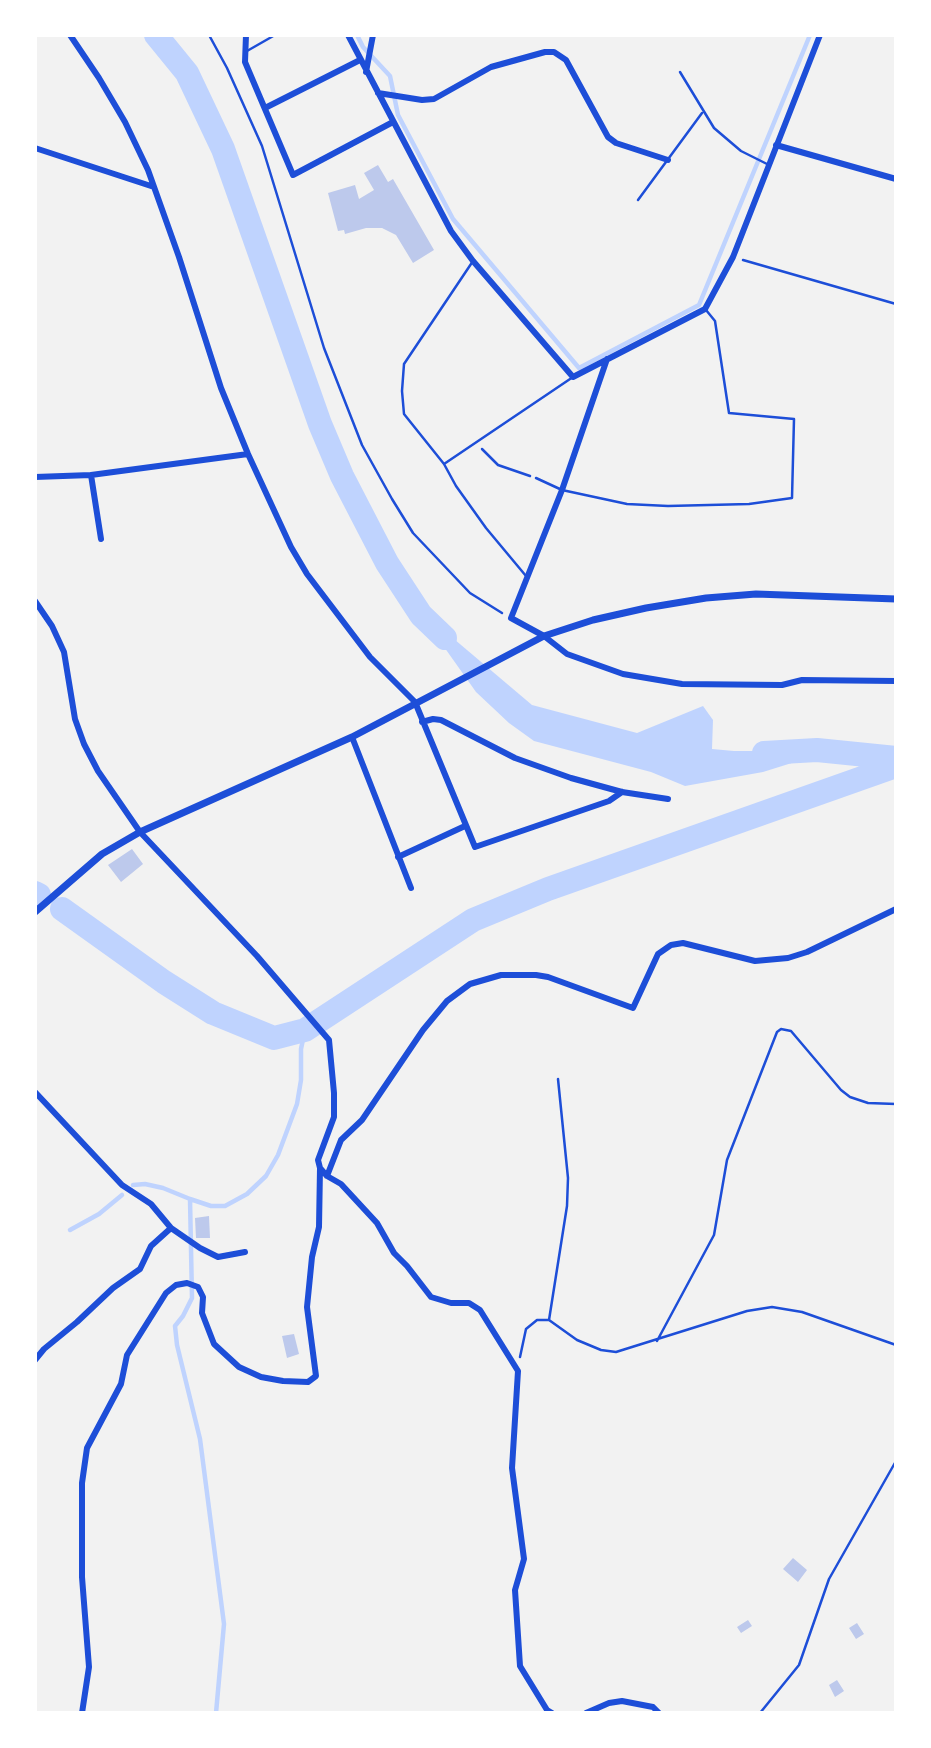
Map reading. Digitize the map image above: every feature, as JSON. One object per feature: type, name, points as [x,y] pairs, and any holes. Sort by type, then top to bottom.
[{"type":"street","points":[[70,35],[125,122],[154,187],[221,388],[291,547],[307,574],[370,657],[415,702],[475,848],[609,801],[622,792]]},
{"type":"street","points":[[246,35],[245,62],[293,175],[393,122]]},
{"type":"street","points":[[348,35],[451,232],[472,261],[573,377],[705,309],[733,257],[820,35]]},
{"type":"street","points":[[366,72],[373,35]]},
{"type":"street","points":[[378,93],[422,100],[433,99],[491,67],[554,52],[566,60],[608,137],[616,143],[668,160]]},
{"type":"street","points":[[265,108],[360,60]]},
{"type":"street","points":[[776,145],[896,179]]},
{"type":"street","points":[[35,148],[154,187]]},
{"type":"street","points":[[607,358],[562,490],[511,618],[544,636],[566,654],[623,674],[682,684],[782,685],[802,680],[896,681]]},
{"type":"street","points":[[35,477],[91,475],[248,454]]},
{"type":"street","points":[[91,475],[101,539]]},
{"type":"street","points":[[35,912],[102,854],[140,832],[352,737],[544,636],[606,617],[706,598],[756,594],[896,599]]},
{"type":"street","points":[[35,601],[52,626],[64,652],[75,719],[98,771],[140,832],[257,956],[329,1040],[334,1093],[334,1117],[318,1160],[319,1227],[312,1257],[307,1307],[316,1376],[308,1382],[283,1381],[261,1377],[239,1367],[214,1344],[202,1313],[203,1297],[198,1287],[187,1283],[176,1285],[166,1293],[127,1355],[121,1384],[87,1448],[82,1483],[82,1577],[89,1667],[82,1713]]},
{"type":"street","points":[[422,722],[441,720],[515,758],[545,770],[622,792],[668,799]]},
{"type":"street","points":[[352,737],[411,888]]},
{"type":"street","points":[[398,857],[465,826]]},
{"type":"street","points":[[327,1176],[341,1140],[362,1119],[423,1030],[447,1001],[470,984],[501,975],[536,975],[633,1008],[658,954],[671,945],[684,943],[755,961],[788,958],[807,952],[896,909]]},
{"type":"street","points":[[35,1092],[122,1185],[151,1203],[171,1228],[218,1257],[245,1252]]},
{"type":"street","points":[[320,1168],[327,1176],[341,1184],[377,1223],[394,1253],[431,1297],[451,1303],[469,1303],[480,1310],[518,1371],[512,1468],[524,1559],[515,1590],[520,1666],[547,1710],[552,1713]]},
{"type":"street","points":[[35,1360],[113,1288],[140,1269],[151,1245],[171,1228]]},
{"type":"street","points":[[586,1713],[609,1703],[622,1701],[653,1707],[659,1713]]},
{"type":"lane","points":[[244,52],[275,35]]},
{"type":"lane","points":[[680,72],[714,128],[741,151],[768,164]]},
{"type":"lane","points":[[638,200],[702,112]]},
{"type":"lane","points":[[472,261],[404,364],[404,414],[444,464],[486,528],[526,576]]},
{"type":"lane","points":[[536,478],[562,490],[627,504],[750,504],[792,498],[794,419],[729,413],[715,321],[705,309]]},
{"type":"lane","points":[[444,464],[573,377]]},
{"type":"path","points":[[209,35],[262,146],[324,348],[362,445],[413,533],[470,593],[511,618]]},
{"type":"path","points":[[733,257],[896,304]]},
{"type":"path","points":[[474,443],[498,465],[536,478]]},
{"type":"path","points":[[657,1341],[714,1235],[727,1160],[777,1032],[781,1029],[791,1031],[850,1097],[868,1103],[896,1104]]},
{"type":"path","points":[[549,1320],[567,1206],[568,1178],[558,1079]]},
{"type":"path","points":[[518,1371],[526,1329],[537,1320],[549,1320],[577,1340],[601,1350],[617,1352],[747,1311],[772,1307],[803,1311],[896,1345]]},
{"type":"path","points":[[760,1713],[799,1665],[829,1579],[896,1461]]},
{"type":"water","points":[[415,606],[532,705],[637,733],[703,706],[713,720],[712,749],[830,751],[763,772],[685,786],[651,772],[534,741],[509,723],[476,692]]},
{"type":"building","points":[[378,165],[388,182],[393,179],[434,250],[413,263],[396,235],[382,228],[366,228],[345,234],[344,230],[338,231],[328,193],[355,185],[359,199],[374,190],[364,173]]},
{"type":"building","points":[[132,849],[143,864],[121,882],[108,865]]},
{"type":"building","points":[[209,1216],[210,1238],[196,1238],[195,1218]]},
{"type":"building","points":[[294,1334],[299,1354],[287,1358],[282,1336]]},
{"type":"building","points":[[793,1558],[807,1570],[798,1582],[783,1569]]},
{"type":"building","points":[[748,1620],[752,1626],[741,1633],[737,1627]]},
{"type":"building","points":[[857,1623],[864,1634],[856,1639],[849,1628]]},
{"type":"building","points":[[837,1680],[844,1691],[835,1697],[829,1685]]},
{"type":"waterway","points":[[156,35],[187,73],[223,149],[320,424],[342,476],[387,563],[421,615],[445,638]]},
{"type":"waterway","points":[[357,35],[363,47],[390,76],[398,115],[453,219],[579,368],[699,305],[810,35]]},
{"type":"waterway","points":[[764,753],[817,750],[896,758]]},
{"type":"waterway","points":[[62,909],[164,982],[213,1013],[274,1038],[305,1030],[473,920],[548,889],[896,766]]},
{"type":"waterway","points":[[35,893],[39,895]]},
{"type":"waterway","points":[[216,1713],[224,1624],[200,1439],[177,1345],[175,1326],[192,1298],[190,1199],[211,1206],[225,1206],[247,1194],[266,1176],[278,1155],[297,1104],[305,1030]]},
{"type":"waterway","points":[[133,1185],[145,1184],[163,1188],[190,1199]]},
{"type":"waterway","points":[[70,1230],[99,1214],[122,1195]]}]
